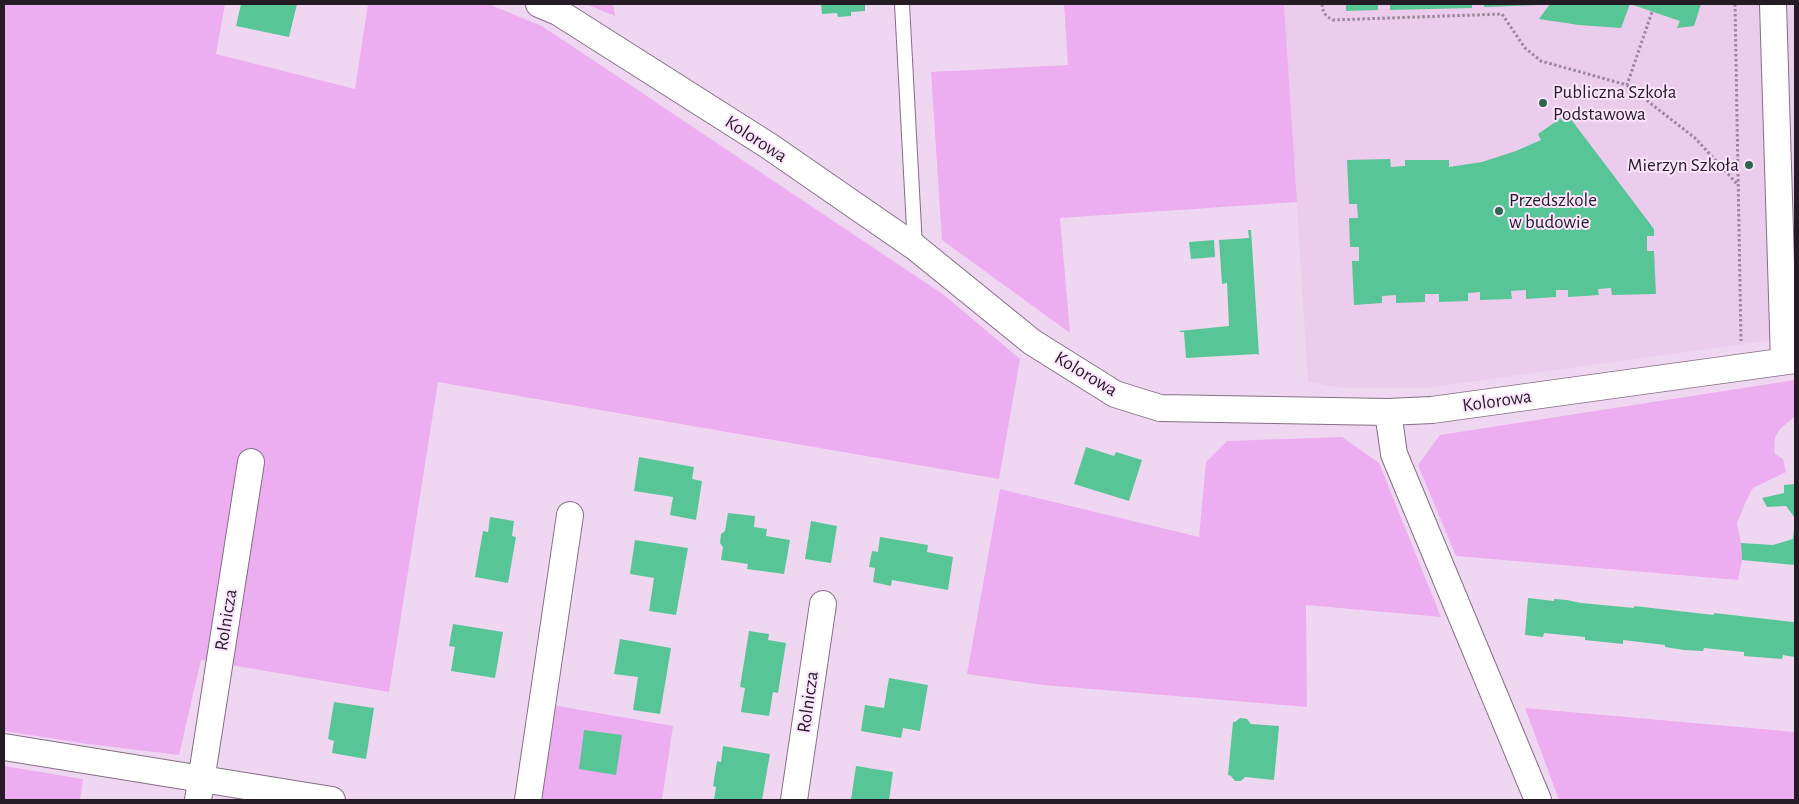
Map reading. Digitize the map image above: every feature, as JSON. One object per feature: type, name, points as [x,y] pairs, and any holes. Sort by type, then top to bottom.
[{"type":"street","name":"Kolorowa","points":[[539,4],[558,12],[768,146],[915,247],[1032,342],[1115,394],[1160,408],[1388,412],[1432,410],[1790,361]]},
{"type":"street","points":[[1773,4],[1790,361]]},
{"type":"street","points":[[1388,412],[1394,454],[1538,800]]},
{"type":"street","name":"Rolnicza","points":[[200,790],[251,462]]},
{"type":"street","points":[[528,800],[570,515]]},
{"type":"street","name":"Rolnicza","points":[[794,800],[823,604]]},
{"type":"street","points":[[4,747],[200,790],[332,800]]},
{"type":"lane","points":[[902,4],[915,247]]},
{"type":"path","points":[[1322,4],[1324,13],[1333,20],[1502,14],[1525,48],[1541,61],[1627,85],[1695,138],[1738,185]]},
{"type":"path","points":[[1735,4],[1741,367]]},
{"type":"path","points":[[1627,85],[1652,12]]},
{"type":"shaded area","points":[[4,4],[225,4],[216,54],[355,89],[368,4],[488,4],[542,26],[944,295],[1020,359],[999,479],[438,382],[389,692],[201,660],[179,755],[4,731]]},
{"type":"shaded area","points":[[586,4],[613,4],[615,16]]},
{"type":"shaded area","points":[[1064,4],[1284,4],[1297,202],[1060,218],[1070,333],[942,240],[931,72],[1068,65]]},
{"type":"shaded area","name":"Publiczna Szkoła Podstawowa","points":[[1284,4],[1795,4],[1795,337],[1425,388],[1343,388],[1308,382]]},
{"type":"shaded area","points":[[1795,380],[1795,416],[1778,432],[1774,446],[1775,454],[1783,459],[1786,472],[1753,488],[1737,523],[1742,560],[1738,580],[1456,556],[1418,465],[1440,435]]},
{"type":"shaded area","points":[[1342,437],[1379,463],[1441,617],[1306,605],[1307,707],[1043,685],[967,674],[1000,489],[1199,537],[1206,462],[1227,441]]},
{"type":"shaded area","points":[[552,705],[673,726],[662,800],[539,800]]},
{"type":"shaded area","points":[[1525,708],[1795,732],[1795,800],[1559,800]]},
{"type":"shaded area","points":[[4,766],[83,779],[80,800],[4,800]]},
{"type":"building","points":[[241,4],[297,4],[289,37],[236,26]]},
{"type":"building","points":[[821,4],[865,4],[865,11],[851,12],[851,16],[838,17],[837,13],[822,14]]},
{"type":"building","points":[[1346,4],[1378,4],[1378,10],[1346,11]]},
{"type":"building","points":[[1390,4],[1472,4],[1472,8],[1390,10]]},
{"type":"building","points":[[1484,4],[1540,4],[1540,5],[1484,7]]},
{"type":"building","points":[[1550,4],[1630,4],[1621,28],[1579,25],[1539,19]]},
{"type":"building","points":[[1630,4],[1701,4],[1694,26],[1677,28],[1680,21]]},
{"type":"building","name":"Przedszkole w budowie","points":[[1567,114],[1654,229],[1654,236],[1647,236],[1647,251],[1654,251],[1656,294],[1612,295],[1611,288],[1598,289],[1599,295],[1568,297],[1568,290],[1556,290],[1556,297],[1526,299],[1526,290],[1511,291],[1512,299],[1480,300],[1480,292],[1468,293],[1468,301],[1439,302],[1439,294],[1425,294],[1425,302],[1396,303],[1396,295],[1382,296],[1382,303],[1354,305],[1352,261],[1359,261],[1359,247],[1350,247],[1349,218],[1358,218],[1357,204],[1349,204],[1347,160],[1390,159],[1391,167],[1405,166],[1405,160],[1449,160],[1449,167],[1482,162],[1516,151],[1541,140],[1538,134]]},
{"type":"building","points":[[1248,230],[1251,230],[1259,355],[1186,358],[1184,332],[1179,331],[1229,326],[1227,283],[1222,284],[1219,240],[1249,238]]},
{"type":"building","points":[[1214,240],[1215,257],[1191,259],[1189,242]]},
{"type":"building","points":[[1086,447],[1114,456],[1116,452],[1142,460],[1129,501],[1074,484]]},
{"type":"building","points":[[639,457],[694,467],[692,479],[702,481],[696,520],[670,515],[673,497],[634,491]]},
{"type":"building","points":[[1795,484],[1795,518],[1786,506],[1767,507],[1762,498],[1784,493],[1784,485]]},
{"type":"building","points":[[728,513],[755,516],[754,527],[767,529],[766,536],[790,540],[784,574],[747,569],[748,564],[721,560],[723,547],[720,543],[721,534],[725,531]]},
{"type":"building","points":[[490,517],[514,521],[512,536],[516,537],[508,583],[475,577],[483,531],[488,532]]},
{"type":"building","points":[[811,521],[837,526],[831,563],[805,559]]},
{"type":"building","points":[[1794,528],[1795,565],[1742,560],[1741,543],[1773,545],[1793,539]]},
{"type":"building","points":[[880,537],[928,545],[927,552],[953,557],[948,590],[892,580],[891,586],[873,582],[875,568],[869,567],[872,551],[878,552]]},
{"type":"building","points":[[635,540],[688,548],[676,615],[649,611],[654,578],[630,574]]},
{"type":"building","points":[[1528,598],[1795,621],[1795,657],[1783,655],[1782,659],[1744,656],[1744,652],[1704,648],[1703,651],[1684,650],[1665,647],[1665,645],[1623,640],[1623,644],[1585,640],[1585,637],[1544,633],[1543,637],[1525,635]]},
{"type":"building","points":[[453,624],[503,632],[495,678],[451,671],[455,647],[449,646]]},
{"type":"building","points":[[749,631],[769,634],[768,640],[786,643],[778,693],[773,692],[769,716],[741,712],[745,688],[740,687]]},
{"type":"building","points":[[620,639],[671,648],[660,714],[633,710],[638,677],[614,674]]},
{"type":"building","points":[[889,678],[928,685],[920,731],[903,728],[901,738],[861,731],[865,705],[884,708]]},
{"type":"building","points":[[334,702],[374,708],[366,759],[332,753],[334,741],[328,739]]},
{"type":"building","points":[[1240,718],[1247,719],[1251,724],[1279,726],[1274,780],[1245,777],[1241,781],[1235,781],[1228,775],[1233,722]]},
{"type":"building","points":[[584,730],[622,735],[616,775],[579,769]]},
{"type":"building","points":[[723,746],[770,754],[762,800],[714,800],[716,787],[713,786],[717,761],[721,762]]},
{"type":"building","points":[[856,766],[893,772],[889,800],[851,800]]},
{"type":"place","name":"Publiczna Szkoła Podstawowa","points":[[1543,103]]},
{"type":"place","name":"Mierzyn Szkoła","points":[[1749,165]]},
{"type":"place","name":"Przedszkole w budowie","points":[[1499,211]]}]
